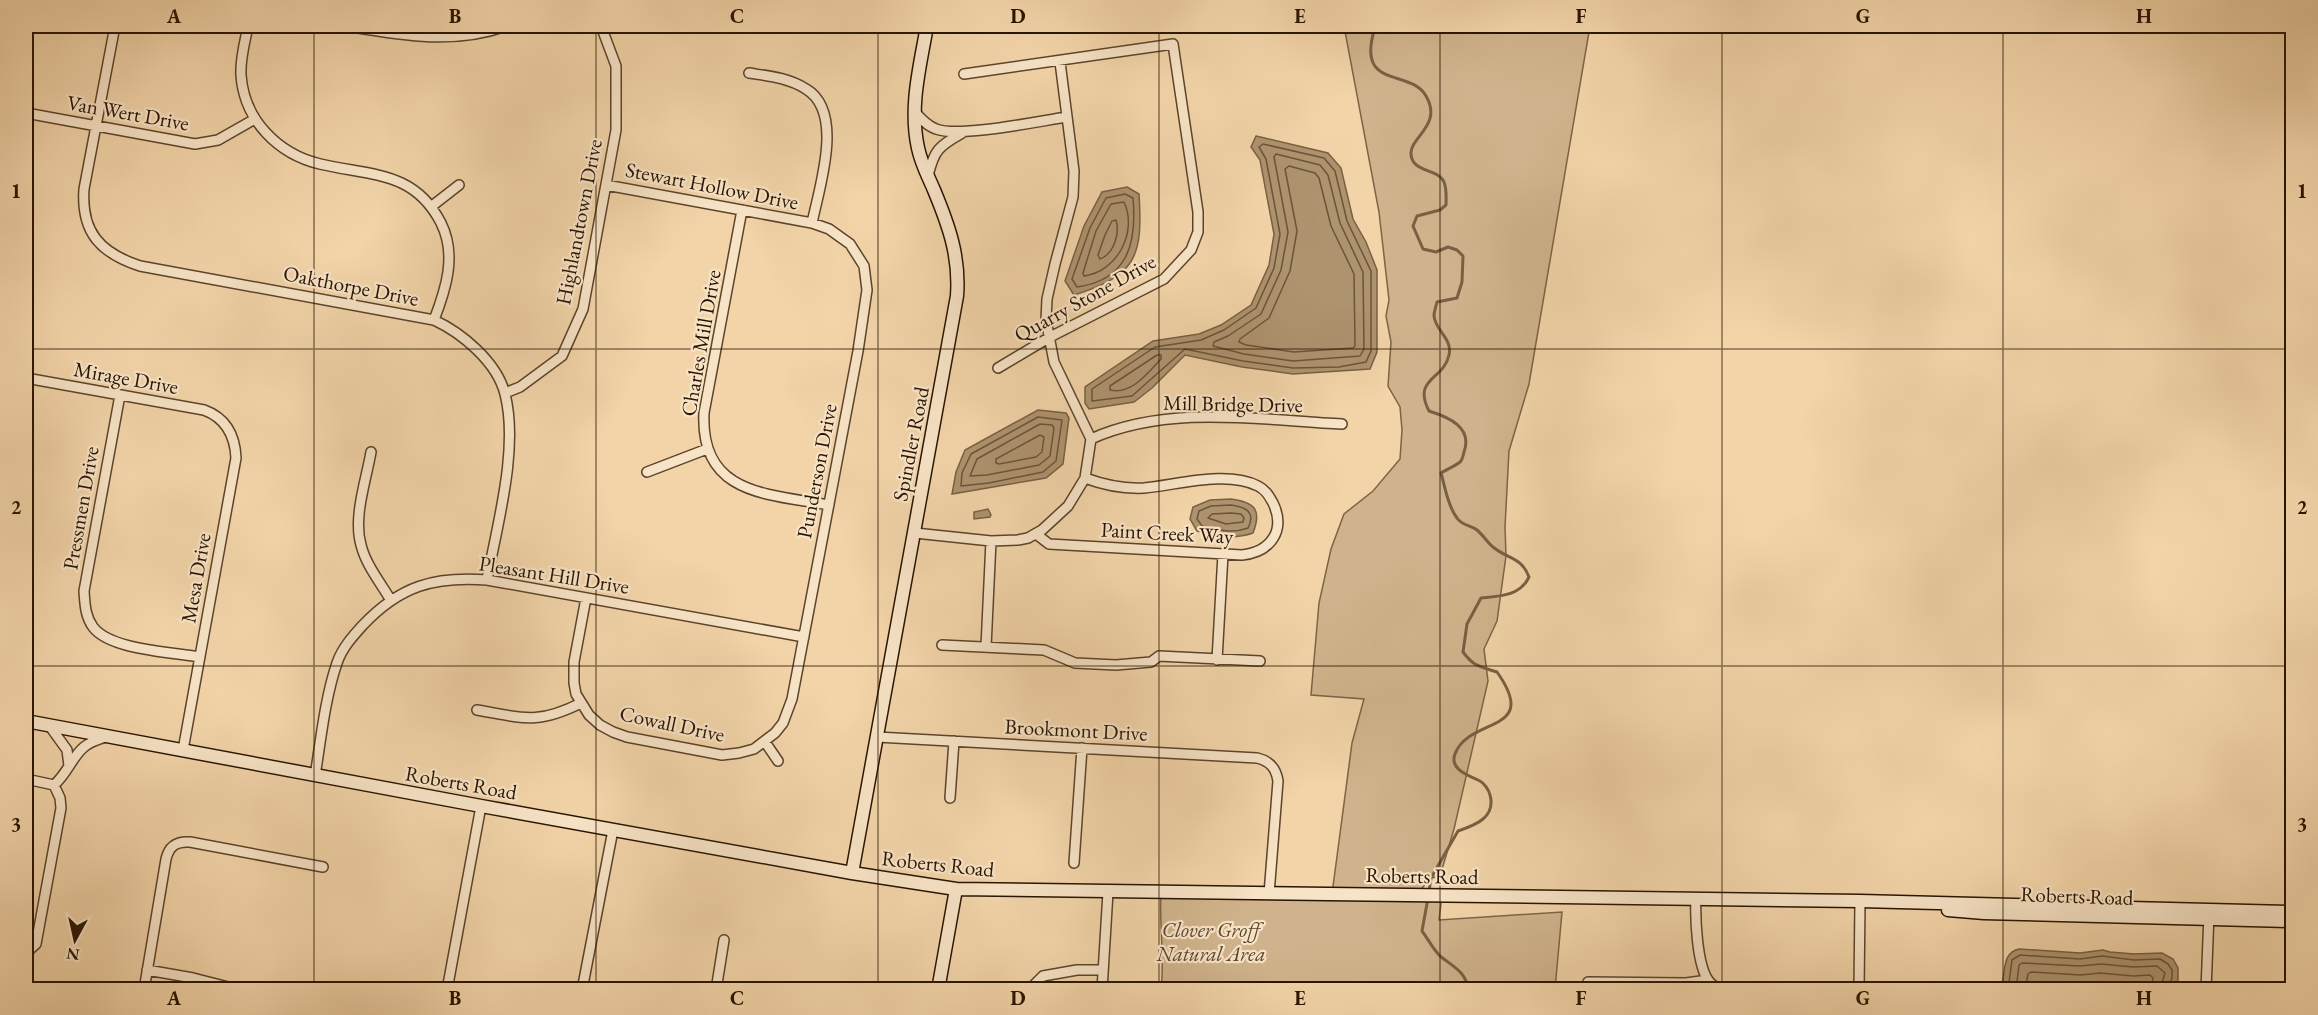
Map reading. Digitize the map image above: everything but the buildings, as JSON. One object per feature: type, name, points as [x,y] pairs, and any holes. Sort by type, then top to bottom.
[{"type":"main road","name":"Spindler Road","points":[[852,873],[953,328],[958,284],[952,234],[918,148],[914,99],[927,26]]},
{"type":"main road","name":"Roberts Road","points":[[26,721],[613,830],[852,873],[956,889],[1860,901],[1984,913],[2209,915],[2292,921]]},
{"type":"main road","points":[[938,990],[956,889]]},
{"type":"main road","points":[[2209,915],[2265,911],[2292,912]]},
{"type":"street","name":"Oakthorpe Drive","points":[[115,26],[84,189],[83,208],[87,224],[95,239],[108,252],[123,261],[140,266],[434,320],[447,326],[476,350],[498,376],[505,393],[509,420],[508,459],[487,580]]},
{"type":"street","points":[[248,26],[242,58],[243,90],[255,119],[270,138],[285,151],[302,159],[391,178],[421,194],[432,206],[443,227],[450,249],[444,294],[434,320]]},
{"type":"street","points":[[346,26],[402,36],[435,38],[470,36],[506,26]]},
{"type":"street","name":"Highlandtown Drive","points":[[505,393],[520,387],[562,357],[583,309],[616,130],[616,66],[601,26]]},
{"type":"street","name":"Quarry Stone Drive","points":[[998,368],[1050,337],[1164,279],[1191,250],[1198,232],[1198,212],[1173,44],[1060,62]]},
{"type":"street","points":[[915,533],[992,541],[1018,540],[1036,534],[1068,506],[1085,478],[1091,440],[1054,362],[1046,320],[1047,299],[1073,197],[1074,171],[1060,62],[964,74]]},
{"type":"street","points":[[749,73],[782,79],[809,90],[826,115],[827,144],[812,223]]},
{"type":"street","points":[[914,111],[936,130],[964,132],[1067,117]]},
{"type":"street","name":"Van Wert Drive","points":[[26,112],[195,144],[218,140],[255,119]]},
{"type":"street","points":[[928,177],[932,157],[937,149],[964,132]]},
{"type":"street","points":[[432,206],[459,185]]},
{"type":"street","name":"Stewart Hollow Drive","points":[[606,185],[812,223]]},
{"type":"street","name":"Charles Mill Drive","points":[[742,210],[704,413],[708,449],[715,464],[727,477],[742,487],[829,505]]},
{"type":"street","name":"Punderson Drive","points":[[765,742],[783,723],[789,712],[858,351],[867,290],[864,266],[850,244],[829,229],[812,223]]},
{"type":"street","name":"Mirage Drive","points":[[26,378],[204,410],[218,417]]},
{"type":"street","name":"Pressmen Drive","points":[[120,395],[84,591],[85,610],[93,627],[105,638],[200,657]]},
{"type":"street","name":"Mesa Drive","points":[[183,750],[236,458],[232,435],[218,417]]},
{"type":"street","name":"Mill Bridge Drive","points":[[1091,440],[1105,433],[1148,421],[1195,417],[1342,424]]},
{"type":"street","points":[[647,472],[708,449]]},
{"type":"street","points":[[371,452],[360,513],[359,535],[361,547],[371,569],[390,599]]},
{"type":"street","name":"Paint Creek Way","points":[[1036,534],[1048,544],[1242,555],[1260,551],[1277,531],[1279,520],[1268,494],[1260,487],[1247,482],[1228,480],[1174,482],[1142,488],[1114,487],[1085,478]]},
{"type":"street","points":[[986,647],[992,541]]},
{"type":"street","points":[[1217,660],[1223,554]]},
{"type":"street","name":"Pleasant Hill Drive","points":[[315,776],[331,688],[338,662],[351,638],[390,599],[411,588],[437,580],[463,578],[487,580],[804,637]]},
{"type":"street","name":"Cowall Drive","points":[[586,598],[574,662],[574,683],[581,703],[600,725],[627,737],[722,755],[754,749],[765,742]]},
{"type":"street","points":[[942,645],[1044,650],[1075,663],[1116,665],[1151,662],[1159,656],[1260,661]]},
{"type":"street","points":[[477,710],[519,718],[543,718],[581,703]]},
{"type":"street","points":[[49,725],[67,750],[69,766]]},
{"type":"street","points":[[26,779],[54,784],[62,779],[78,753],[87,744],[107,736]]},
{"type":"street","name":"Brookmont Drive","points":[[877,737],[1257,758],[1272,765]]},
{"type":"street","points":[[950,798],[954,741]]},
{"type":"street","points":[[765,742],[778,761]]},
{"type":"street","points":[[1074,863],[1082,748]]},
{"type":"street","points":[[1269,894],[1278,781],[1277,772],[1272,765],[1279,757]]},
{"type":"street","points":[[27,952],[36,944],[61,808],[60,798],[54,784]]},
{"type":"street","points":[[447,990],[481,806]]},
{"type":"street","points":[[582,990],[613,830]]},
{"type":"street","points":[[144,990],[166,860],[168,851],[173,845],[181,841],[190,842],[323,867]]},
{"type":"street","points":[[1102,990],[1108,892]]},
{"type":"street","points":[[1696,898],[1696,931],[1703,969],[1708,980],[1719,990]]},
{"type":"street","points":[[1859,990],[1860,901]]},
{"type":"street","points":[[2206,990],[2209,915]]},
{"type":"street","points":[[716,990],[724,940]]},
{"type":"street","points":[[147,970],[193,978],[240,990]]},
{"type":"street","points":[[1029,990],[1043,976],[1077,970],[1103,970]]},
{"type":"street","points":[[1588,982],[1686,983],[1708,980]]},
{"type":"green space","name":"Clover Groff Natural Area","points":[[1344,26],[1590,26],[1529,384],[1509,451],[1505,527],[1506,556],[1497,621],[1484,649],[1488,681],[1454,829],[1440,876],[1431,878],[1416,895],[1442,896],[1439,920],[1562,912],[1555,989],[1161,990],[1161,892],[1332,894],[1352,743],[1364,699],[1311,695],[1319,603],[1331,549],[1344,514],[1373,491],[1400,459],[1402,430],[1400,407],[1388,386],[1391,342],[1386,316],[1389,300],[1379,212]]},
{"type":"water","points":[[1256,136],[1328,153],[1341,168],[1353,219],[1366,242],[1377,270],[1377,352],[1370,369],[1293,374],[1242,367],[1185,355],[1152,388],[1134,402],[1089,409],[1085,403],[1085,387],[1153,341],[1199,334],[1221,325],[1251,305],[1269,265],[1274,234],[1260,160],[1251,147]]},
{"type":"water","points":[[1127,187],[1139,194],[1137,249],[1123,271],[1111,280],[1074,295],[1065,281],[1084,226],[1102,192]]},
{"type":"water","points":[[1038,410],[1066,413],[1069,418],[1063,464],[1046,478],[952,494],[956,472],[965,450]]},
{"type":"water","points":[[1231,499],[1246,502],[1254,509],[1257,518],[1253,533],[1232,537],[1197,531],[1190,519],[1193,507],[1210,500]]},
{"type":"water","points":[[988,509],[990,517],[974,519],[974,512]]},
{"type":"water","points":[[2019,949],[2080,953],[2103,950],[2134,954],[2162,953],[2173,959],[2178,968],[2178,980],[2172,989],[2000,989],[2006,960],[2013,951]]},
{"type":"water","points":[[2292,954],[2292,989],[2285,989],[2287,960]]},
{"type":"waterway","points":[[1383,26],[1374,31],[1371,50],[1373,62],[1379,70],[1409,82],[1426,96],[1431,115],[1412,148],[1412,160],[1420,168],[1441,178],[1446,188],[1446,205],[1440,210],[1417,216],[1413,226],[1423,249],[1436,252],[1448,247],[1457,250],[1463,256],[1462,282],[1457,298],[1437,302],[1434,313],[1437,326],[1450,349],[1449,355],[1446,363],[1427,385],[1424,392],[1429,411],[1457,424],[1465,436],[1466,443],[1461,461],[1441,473],[1445,490],[1451,508],[1459,521],[1477,530],[1498,551],[1518,562],[1529,577],[1520,588],[1509,594],[1481,598],[1467,624],[1463,652],[1475,664],[1497,672],[1508,692],[1511,706],[1507,715],[1463,742],[1455,754],[1454,760],[1458,768],[1482,782],[1487,789],[1490,795],[1490,809],[1478,823],[1458,831],[1431,878],[1429,891]]},
{"type":"waterway","points":[[1428,898],[1422,931],[1440,956],[1462,974],[1468,990]]}]
